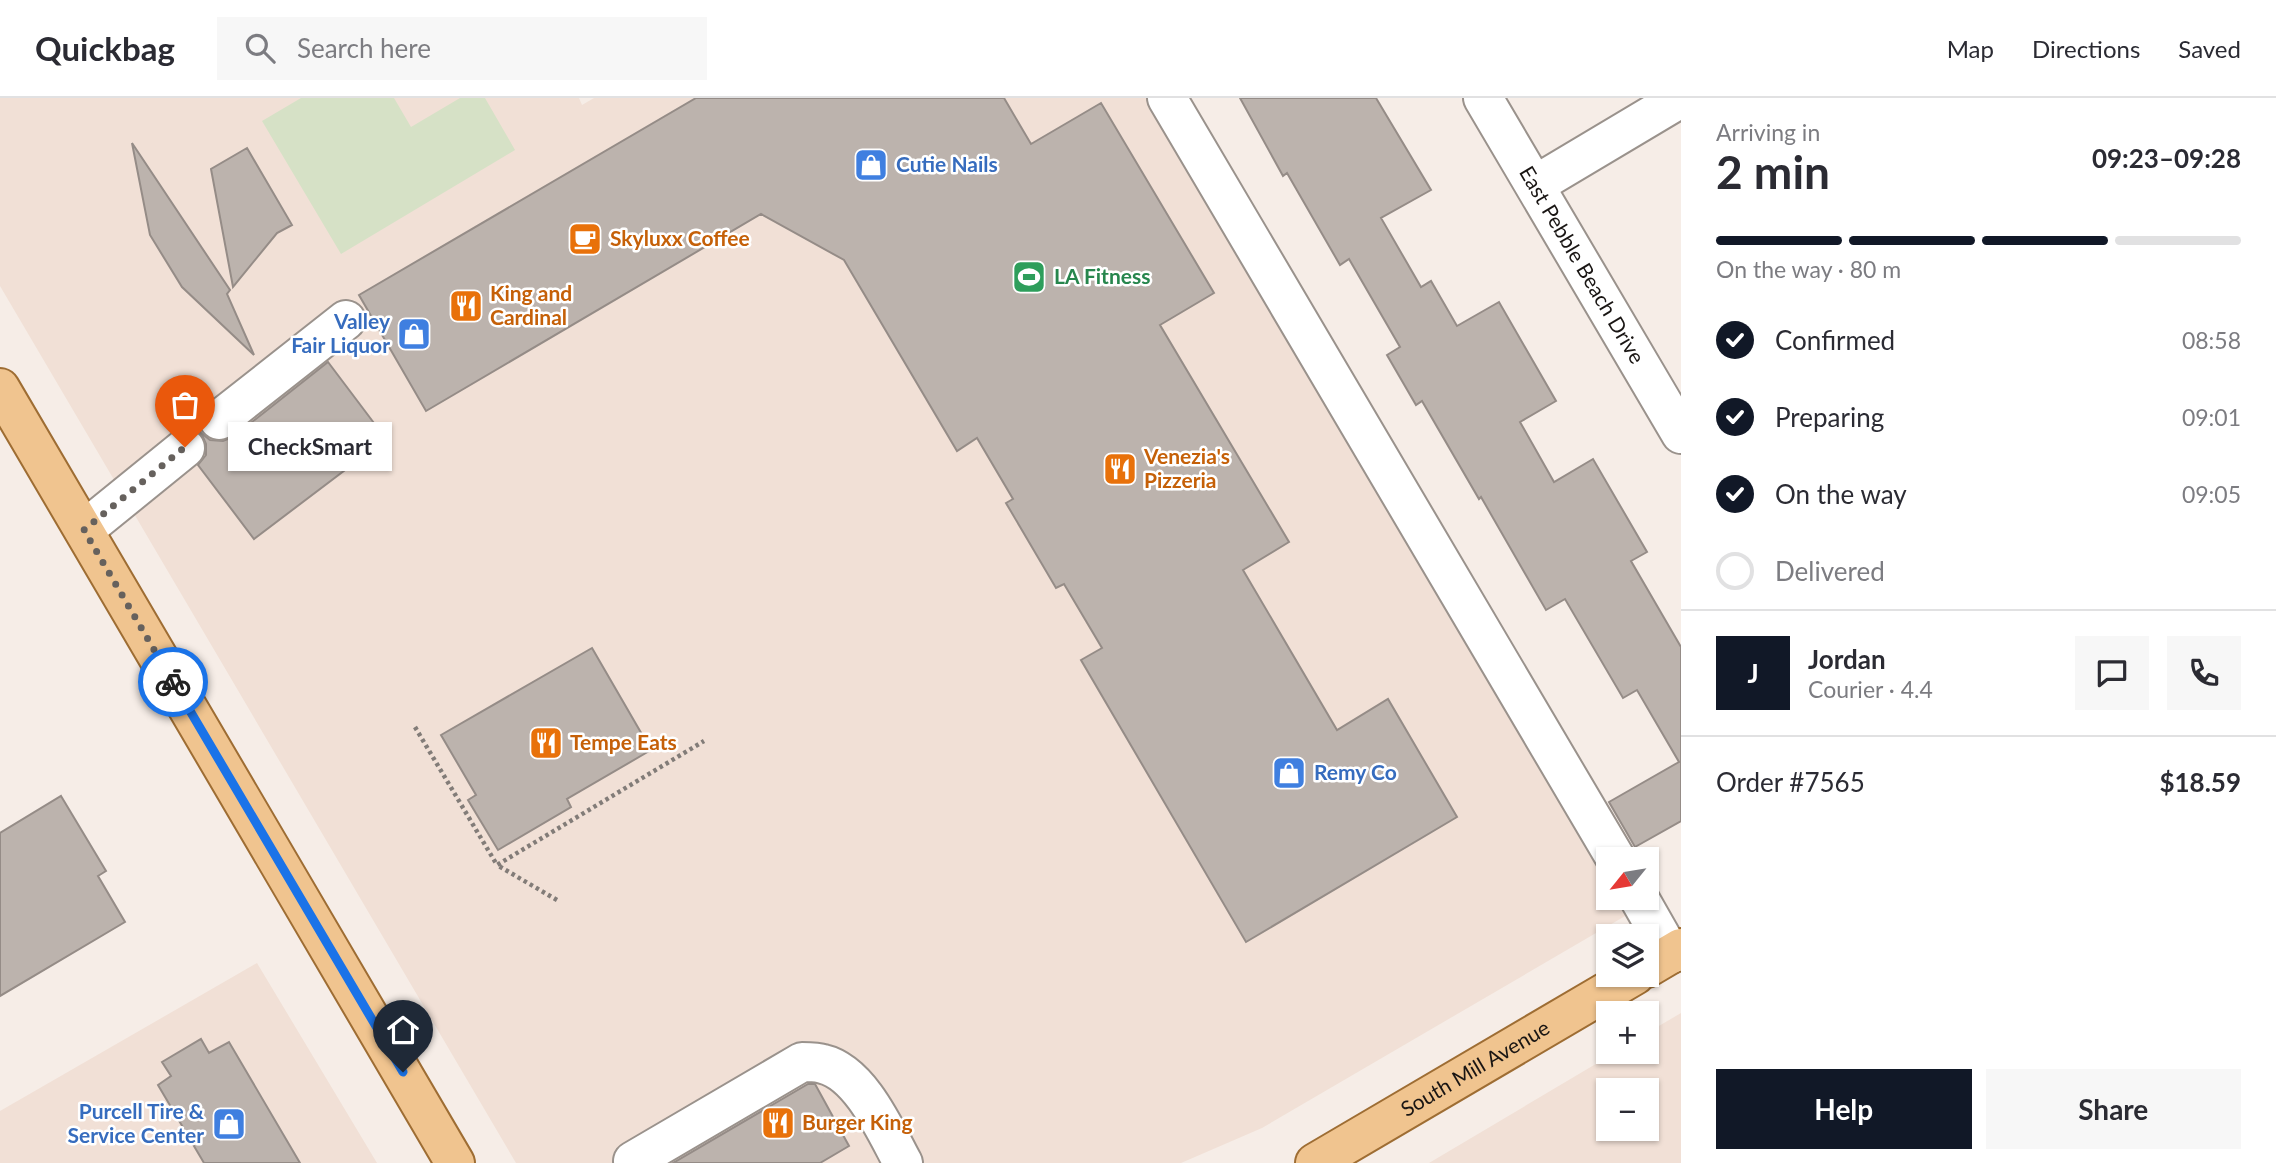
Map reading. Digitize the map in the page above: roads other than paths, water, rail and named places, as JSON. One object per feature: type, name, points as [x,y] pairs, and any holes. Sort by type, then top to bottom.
[{"type":"main road","points":[[0,388],[456,1163]]},
{"type":"main road","name":"South Mill Avenue","points":[[1315,1163],[1615,987]]},
{"type":"street","points":[[1167,98],[1609,847]]},
{"type":"street","name":"East Pebble Beach Drive","points":[[1483,98],[1681,434]]},
{"type":"street","points":[[1535,185],[1681,98]]},
{"type":"street","points":[[219,420],[346,320]]},
{"type":"street","points":[[84,530],[185,447]]},
{"type":"street","points":[[1645,910],[1666,956]]},
{"type":"street","points":[[632,1161],[802,1062],[825,1064],[845,1075],[865,1096],[903,1163]]},
{"type":"place","name":"Cutie Nails","points":[[871,165]]},
{"type":"place","name":"Skyluxx Coffee","points":[[585,239]]},
{"type":"place","name":"LA Fitness","points":[[1029,277]]},
{"type":"place","name":"King and Cardinal","points":[[466,306]]},
{"type":"place","name":"Valley Fair Liquor","points":[[414,334]]},
{"type":"place","name":"CheckSmart","points":[[185,447]]},
{"type":"place","name":"Venezia's Pizzeria","points":[[1120,469]]},
{"type":"place","name":"Tempe Eats","points":[[546,743]]},
{"type":"place","name":"Remy Co","points":[[1289,773]]},
{"type":"place","name":"Burger King","points":[[778,1123]]},
{"type":"place","name":"Purcell Tire & Service Center","points":[[229,1124]]}]
